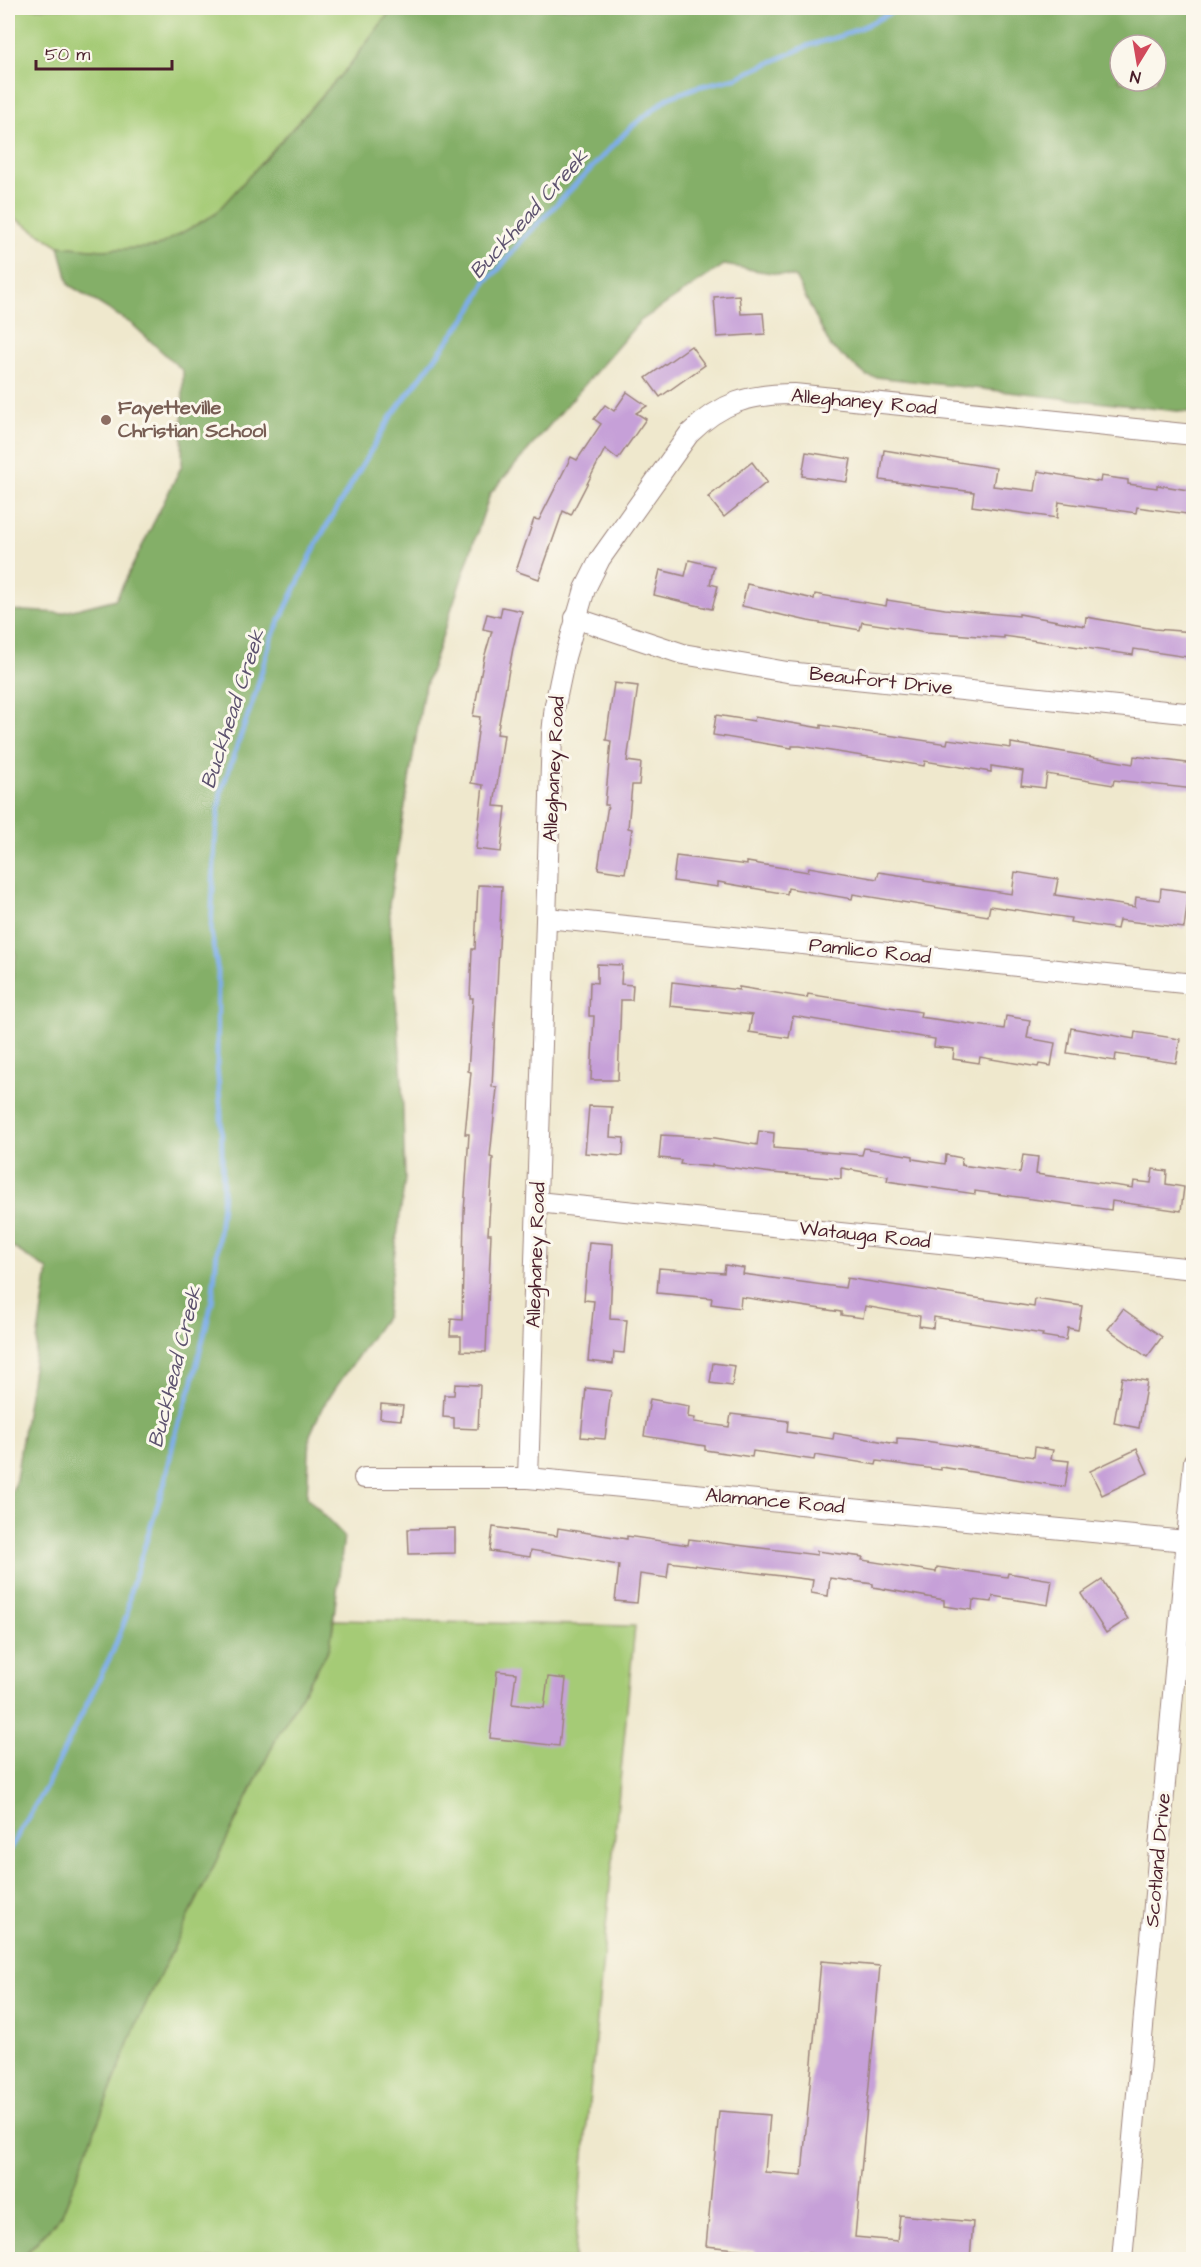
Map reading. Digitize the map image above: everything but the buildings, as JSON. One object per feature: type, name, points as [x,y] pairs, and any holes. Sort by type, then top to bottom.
[{"type":"street","name":"Alleghaney Road","points":[[528,1478],[552,734],[563,666],[575,618],[585,589],[600,559],[690,434],[704,419],[721,408],[744,398],[769,394],[794,394],[1194,435]]},
{"type":"street","name":"Beaufort Drive","points":[[575,618],[682,654],[787,672],[1194,714]]},
{"type":"street","name":"Pamlico Road","points":[[547,918],[1194,984]]},
{"type":"street","name":"Watauga Road","points":[[537,1202],[1194,1269]]},
{"type":"street","name":"Scotland Drive","points":[[1122,2259],[1194,1461]]},
{"type":"street","name":"Alamance Road","points":[[364,1478],[528,1478],[1186,1541]]},
{"type":"green space","points":[[8,8],[393,8],[349,66],[214,215],[156,247],[102,250],[59,246],[8,214]]},
{"type":"green space","points":[[393,8],[1193,8],[1193,413],[867,376],[831,347],[795,277],[724,265],[639,322],[490,494],[423,694],[389,905],[402,1080],[405,1179],[386,1316],[323,1406],[310,1435],[307,1497],[344,1536],[330,1647],[279,1733],[138,2020],[62,2214],[21,2259],[8,2259],[8,1497],[15,1485],[48,1270],[8,1244],[10,1210],[8,1196],[8,1001],[16,955],[8,935],[8,610],[61,613],[116,599],[182,465],[183,371],[132,324],[69,285],[59,246],[102,250],[156,247],[214,215],[349,66]]},
{"type":"green space","points":[[334,1620],[635,1626],[574,2259],[21,2260],[62,2214],[138,2020],[279,1733],[330,1647]]},
{"type":"waterway","name":"Buckhead Creek","points":[[8,1852],[46,1787],[113,1651],[127,1615],[130,1592],[164,1485],[175,1435],[192,1384],[212,1302],[223,1193],[217,1065],[218,972],[211,932],[215,840],[221,792],[255,695],[271,639],[319,539],[390,418],[472,309],[486,281],[523,239],[630,128],[668,98],[697,87],[736,78],[807,46],[841,36],[869,24],[899,8]]},
{"type":"place","name":"Fayetteville Christian School","points":[[106,420]]}]
